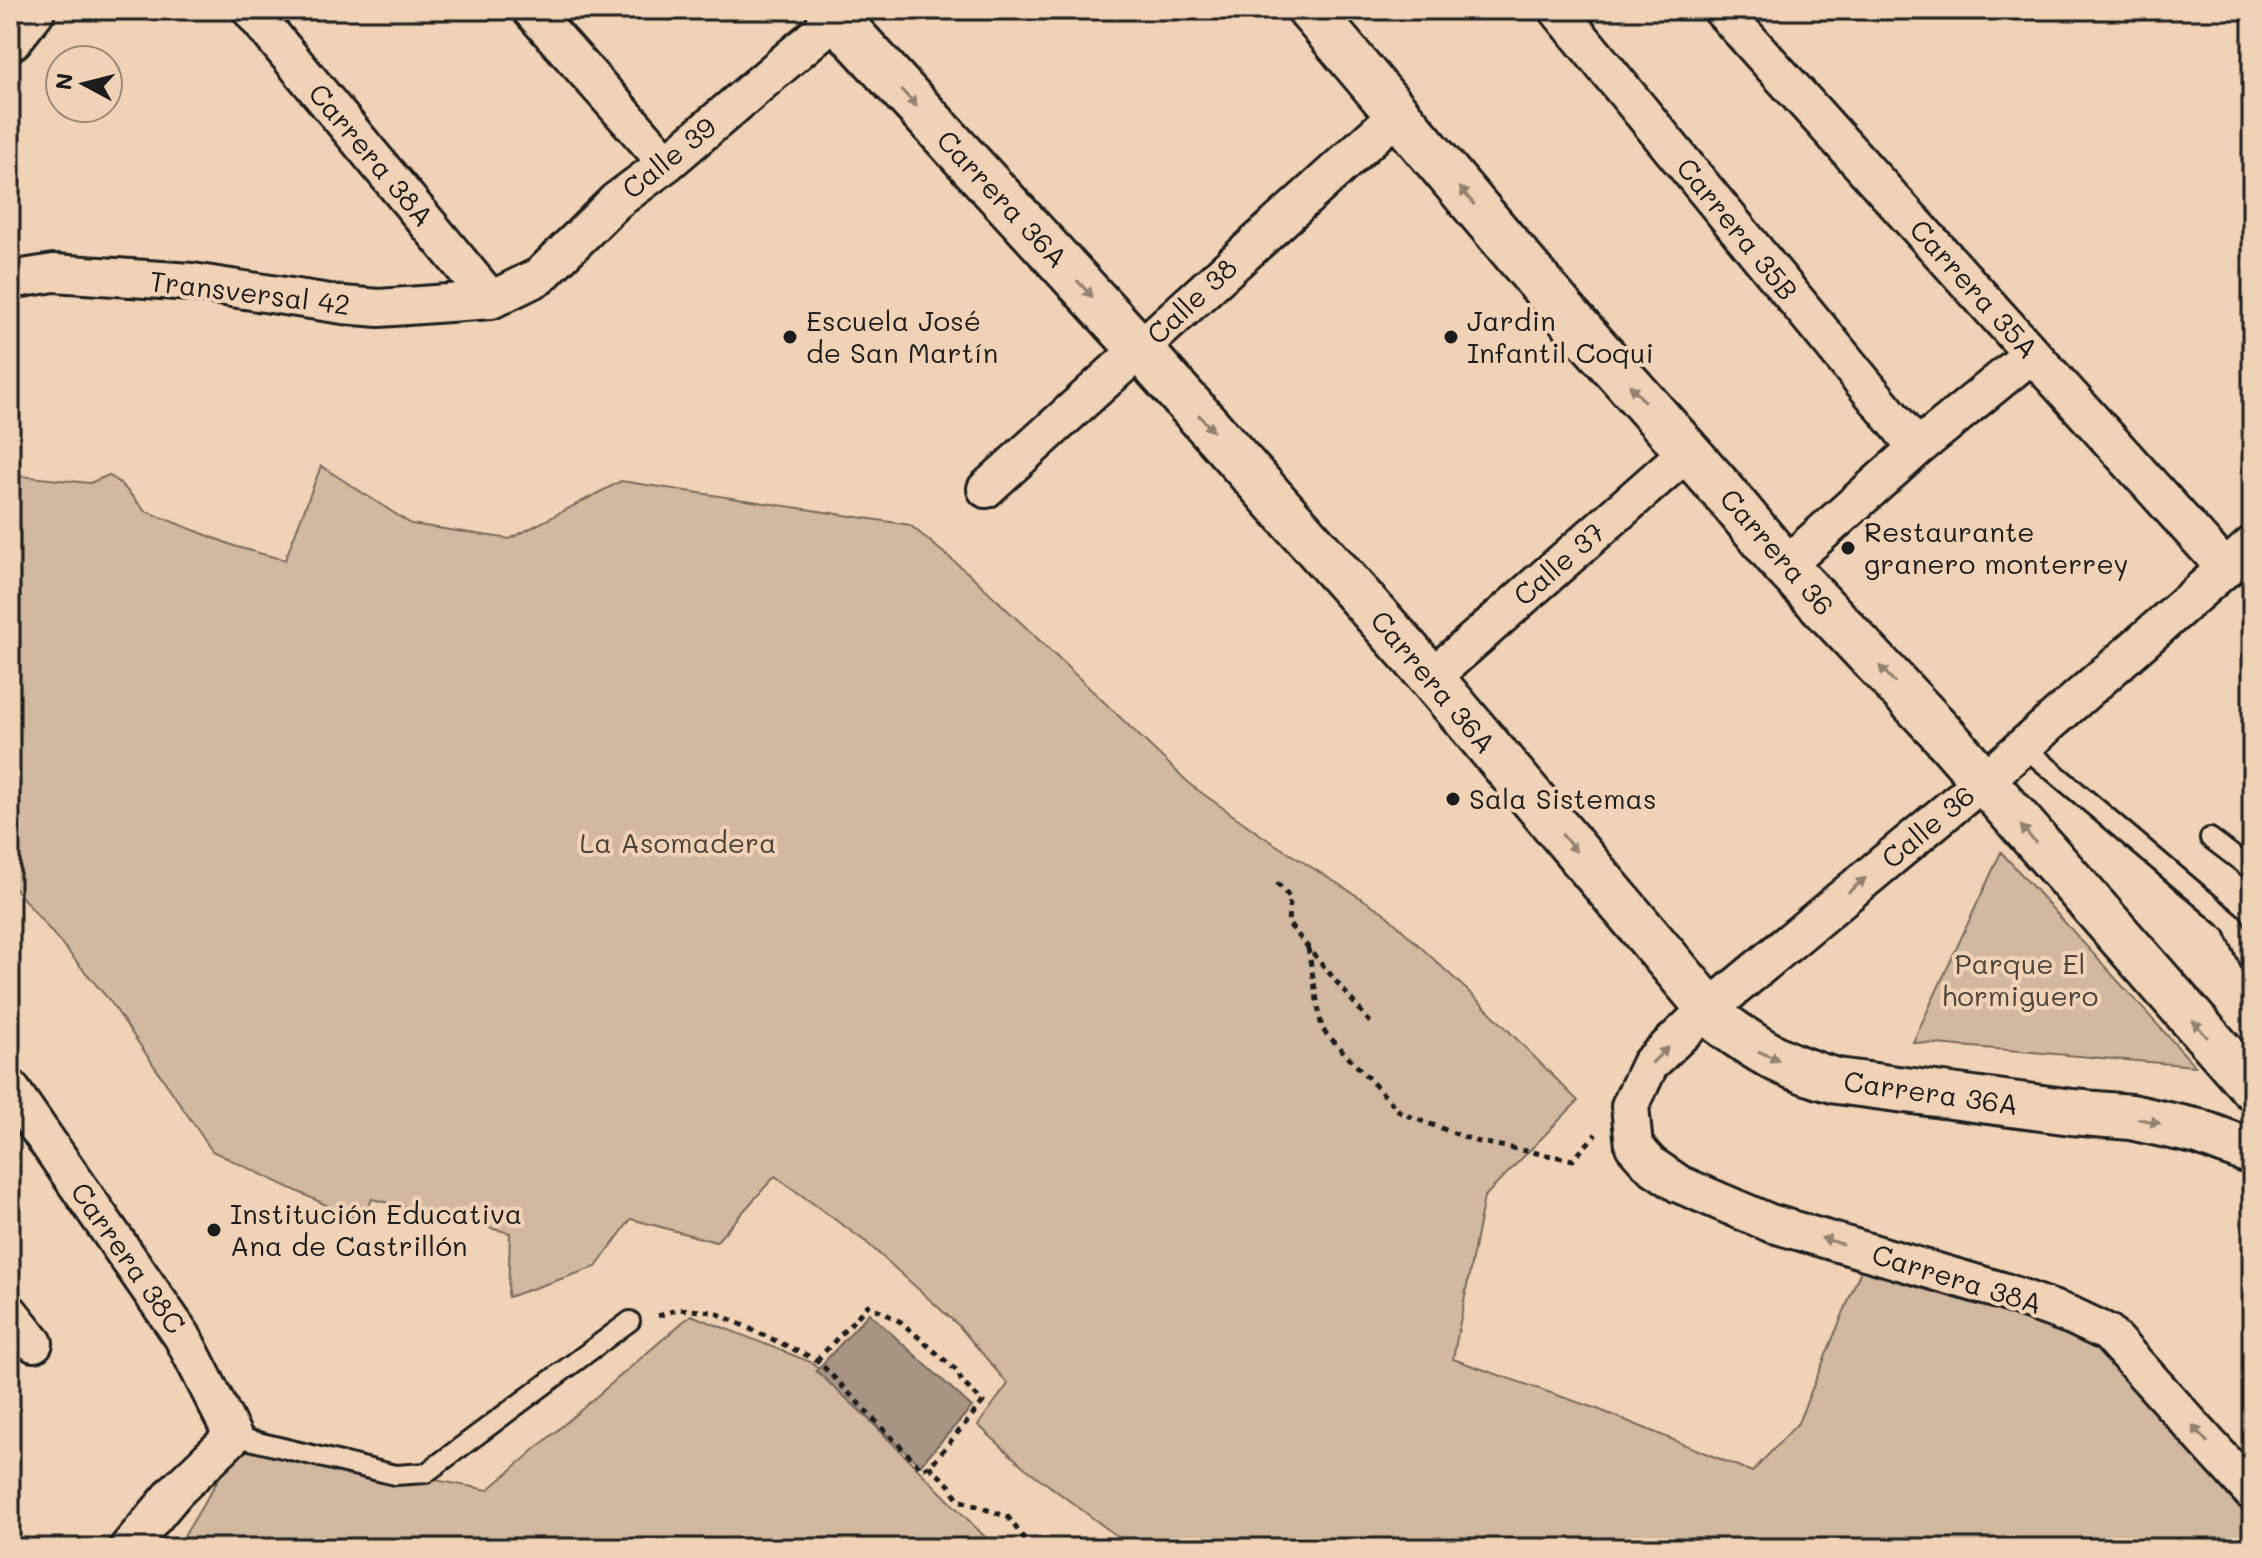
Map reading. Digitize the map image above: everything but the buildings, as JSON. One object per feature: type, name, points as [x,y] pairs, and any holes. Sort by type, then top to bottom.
[{"type":"street","points":[[10,38],[32,10]]},
{"type":"street","name":"Carrera 38A","points":[[251,10],[491,300]]},
{"type":"street","points":[[531,10],[667,163]]},
{"type":"street","name":"Carrera 36","points":[[1310,10],[1561,308],[1785,566],[1940,731],[2252,1087]]},
{"type":"street","name":"Carrera 35B","points":[[1558,10],[1917,448]]},
{"type":"street","name":"Carrera 35A","points":[[1722,10],[2226,569]]},
{"type":"street","name":"Calle 39","points":[[491,300],[540,276],[616,201],[667,163],[837,13]]},
{"type":"street","name":"Carrera 36A","points":[[837,13],[1431,678],[1721,1023],[1760,1053],[1837,1081],[2131,1117],[2199,1132],[2252,1152]]},
{"type":"street","name":"Calle 38","points":[[986,489],[1399,113]]},
{"type":"street","name":"Transversal 42","points":[[10,280],[54,273],[192,282],[379,308],[491,300]]},
{"type":"street","points":[[1785,566],[1917,448],[2032,354]]},
{"type":"street","name":"Calle 37","points":[[1431,678],[1688,451]]},
{"type":"street","name":"Calle 36","points":[[1630,1124],[1630,1106],[1650,1064],[1708,1009],[1983,781],[2252,545]]},
{"type":"street","name":"Carrera 38C","points":[[10,1088],[182,1336],[233,1436]]},
{"type":"street","name":"Carrera 38A","points":[[1630,1124],[1634,1146],[1651,1165],[1679,1184],[1770,1223],[2002,1291],[2072,1316],[2108,1333],[2252,1492]]},
{"type":"street","points":[[10,1313],[34,1343]]},
{"type":"street","points":[[128,1548],[176,1491],[233,1436]]},
{"type":"lane","points":[[2023,746],[2233,924],[2252,966]]},
{"type":"lane","points":[[2210,838],[2252,870]]},
{"type":"lane","points":[[233,1436],[395,1475],[426,1473],[630,1321]]},
{"type":"path","points":[[1277,883],[1290,898],[1288,923],[1374,1027]]},
{"type":"path","points":[[1308,948],[1322,1029],[1401,1113],[1475,1141],[1573,1160]]},
{"type":"path","points":[[656,1317],[679,1309],[714,1312],[817,1360],[922,1469],[929,1466],[983,1402],[962,1382],[957,1371],[901,1322],[868,1305],[817,1360]]},
{"type":"path","points":[[929,1466],[949,1485],[959,1500],[1008,1517],[1031,1548]]},
{"type":"green space","name":"La Asomadera","points":[[321,466],[411,524],[510,539],[621,481],[910,525],[974,578],[1192,786],[1268,840],[1383,912],[1484,1006],[1578,1101],[1484,1197],[1453,1359],[1600,1410],[1752,1472],[1798,1423],[1861,1270],[1944,1288],[2094,1341],[2252,1523],[2252,1548],[1133,1548],[1024,1467],[978,1425],[1008,1384],[959,1326],[866,1242],[775,1176],[716,1242],[631,1219],[596,1267],[508,1297],[510,1233],[372,1199],[362,1222],[212,1151],[110,1001],[10,883],[10,475],[90,483],[109,475],[145,511],[237,547],[285,560]]},
{"type":"green space","name":"Parque El hormiguero","points":[[2001,852],[2195,1066],[1913,1042]]},
{"type":"green space","points":[[691,1315],[813,1363],[996,1548],[177,1548],[240,1443],[488,1490]]},
{"type":"shaded area","points":[[869,1313],[972,1407],[920,1465],[816,1371]]},
{"type":"place","name":"Escuela José de San Martín","points":[[790,337]]},
{"type":"place","name":"Jardin Infantil Coqui","points":[[1451,337]]},
{"type":"place","name":"Restaurante granero monterrey","points":[[1848,548]]},
{"type":"place","name":"Sala Sistemas","points":[[1453,799]]},
{"type":"place","name":"Institución Educativa Ana de Castrillón","points":[[214,1230]]}]
